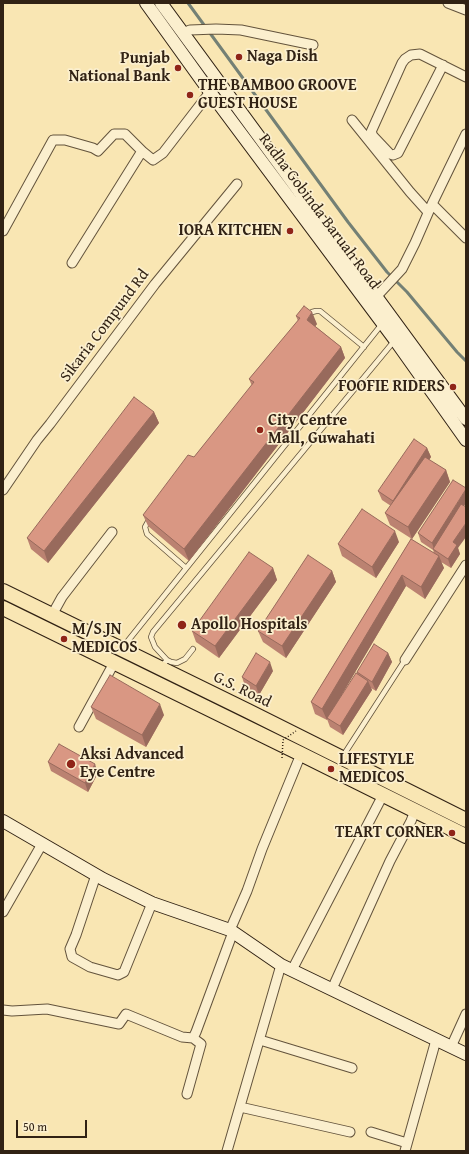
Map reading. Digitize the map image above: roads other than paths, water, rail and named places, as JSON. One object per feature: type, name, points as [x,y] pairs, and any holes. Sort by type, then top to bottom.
[{"type":"main road","name":"Radha Gobinda Baruah Road","points":[[146,3],[210,92],[395,340],[466,440]]},
{"type":"main road","name":"Radha Gobinda Baruah Road","points":[[161,3],[466,419]]},
{"type":"main road","name":"G.S. Road","points":[[3,591],[121,649],[159,661],[342,758],[466,820]]},
{"type":"main road","name":"G.S. Road","points":[[3,608],[466,836]]},
{"type":"main road","points":[[3,821],[96,875],[152,903],[231,931],[286,967],[466,1054]]},
{"type":"street","points":[[448,3],[466,10]]},
{"type":"street","points":[[183,33],[190,30],[240,30],[313,44]]},
{"type":"street","points":[[443,65],[398,153],[393,155],[390,154],[371,132],[405,59],[411,55],[420,54],[443,65],[466,76]]},
{"type":"street","points":[[3,231],[53,140],[65,140],[93,148],[98,151],[114,134],[125,134],[153,160],[163,153],[210,92]]},
{"type":"street","points":[[352,120],[410,192],[466,238]]},
{"type":"street","points":[[377,296],[402,269],[430,208],[466,136]]},
{"type":"street","points":[[72,263],[142,151]]},
{"type":"street","name":"Sikaria Compund Rd","points":[[3,490],[37,440],[155,284],[237,184]]},
{"type":"street","points":[[52,615],[62,597],[112,532]]},
{"type":"street","points":[[405,660],[466,565]]},
{"type":"street","points":[[79,727],[114,663]]},
{"type":"street","points":[[193,1038],[231,931],[248,891],[262,849],[301,754]]},
{"type":"street","points":[[227,1151],[260,1040],[286,967],[383,795]]},
{"type":"street","points":[[332,989],[390,860],[412,821],[415,811]]},
{"type":"street","points":[[3,912],[42,844]]},
{"type":"street","points":[[96,875],[70,949],[72,957],[90,967],[118,975],[124,972],[152,903]]},
{"type":"street","points":[[3,1010],[12,1011],[47,1009],[119,1024],[126,1014],[182,1037],[193,1038],[201,1044],[187,1094]]},
{"type":"street","points":[[451,1047],[466,1014]]},
{"type":"street","points":[[260,1040],[352,1068]]},
{"type":"street","points":[[371,1132],[406,1147],[436,1040]]},
{"type":"street","points":[[240,1107],[350,1132]]},
{"type":"lane","points":[[307,318],[312,312],[320,311],[364,347]]},
{"type":"lane","points":[[121,649],[382,324]]},
{"type":"lane","points":[[193,649],[184,659],[177,663],[159,661],[152,642],[153,632],[395,340]]},
{"type":"lane","points":[[154,512],[145,527],[147,534],[186,568]]},
{"type":"lane","points":[[342,758],[405,660]]},
{"type":"waterway","points":[[188,3],[348,222],[387,272],[407,292],[466,361]]},
{"type":"place","name":"Naga Dish","points":[[239,57]]},
{"type":"place","name":"Punjab National Bank","points":[[178,68]]},
{"type":"place","name":"THE BAMBOO GROOVE GUEST HOUSE","points":[[190,95]]},
{"type":"place","name":"IORA KITCHEN","points":[[290,231]]},
{"type":"place","name":"FOOFIE RIDERS","points":[[453,387]]},
{"type":"place","name":"City Centre Mall, Guwahati","points":[[260,430]]},
{"type":"place","name":"Apollo Hospitals","points":[[182,625]]},
{"type":"place","name":"M/S JN MEDICOS","points":[[64,639]]},
{"type":"place","name":"Aksi Advanced Eye Centre","points":[[71,764]]},
{"type":"place","name":"LIFESTYLE MEDICOS","points":[[331,769]]},
{"type":"place","name":"TEART CORNER","points":[[452,833]]}]
